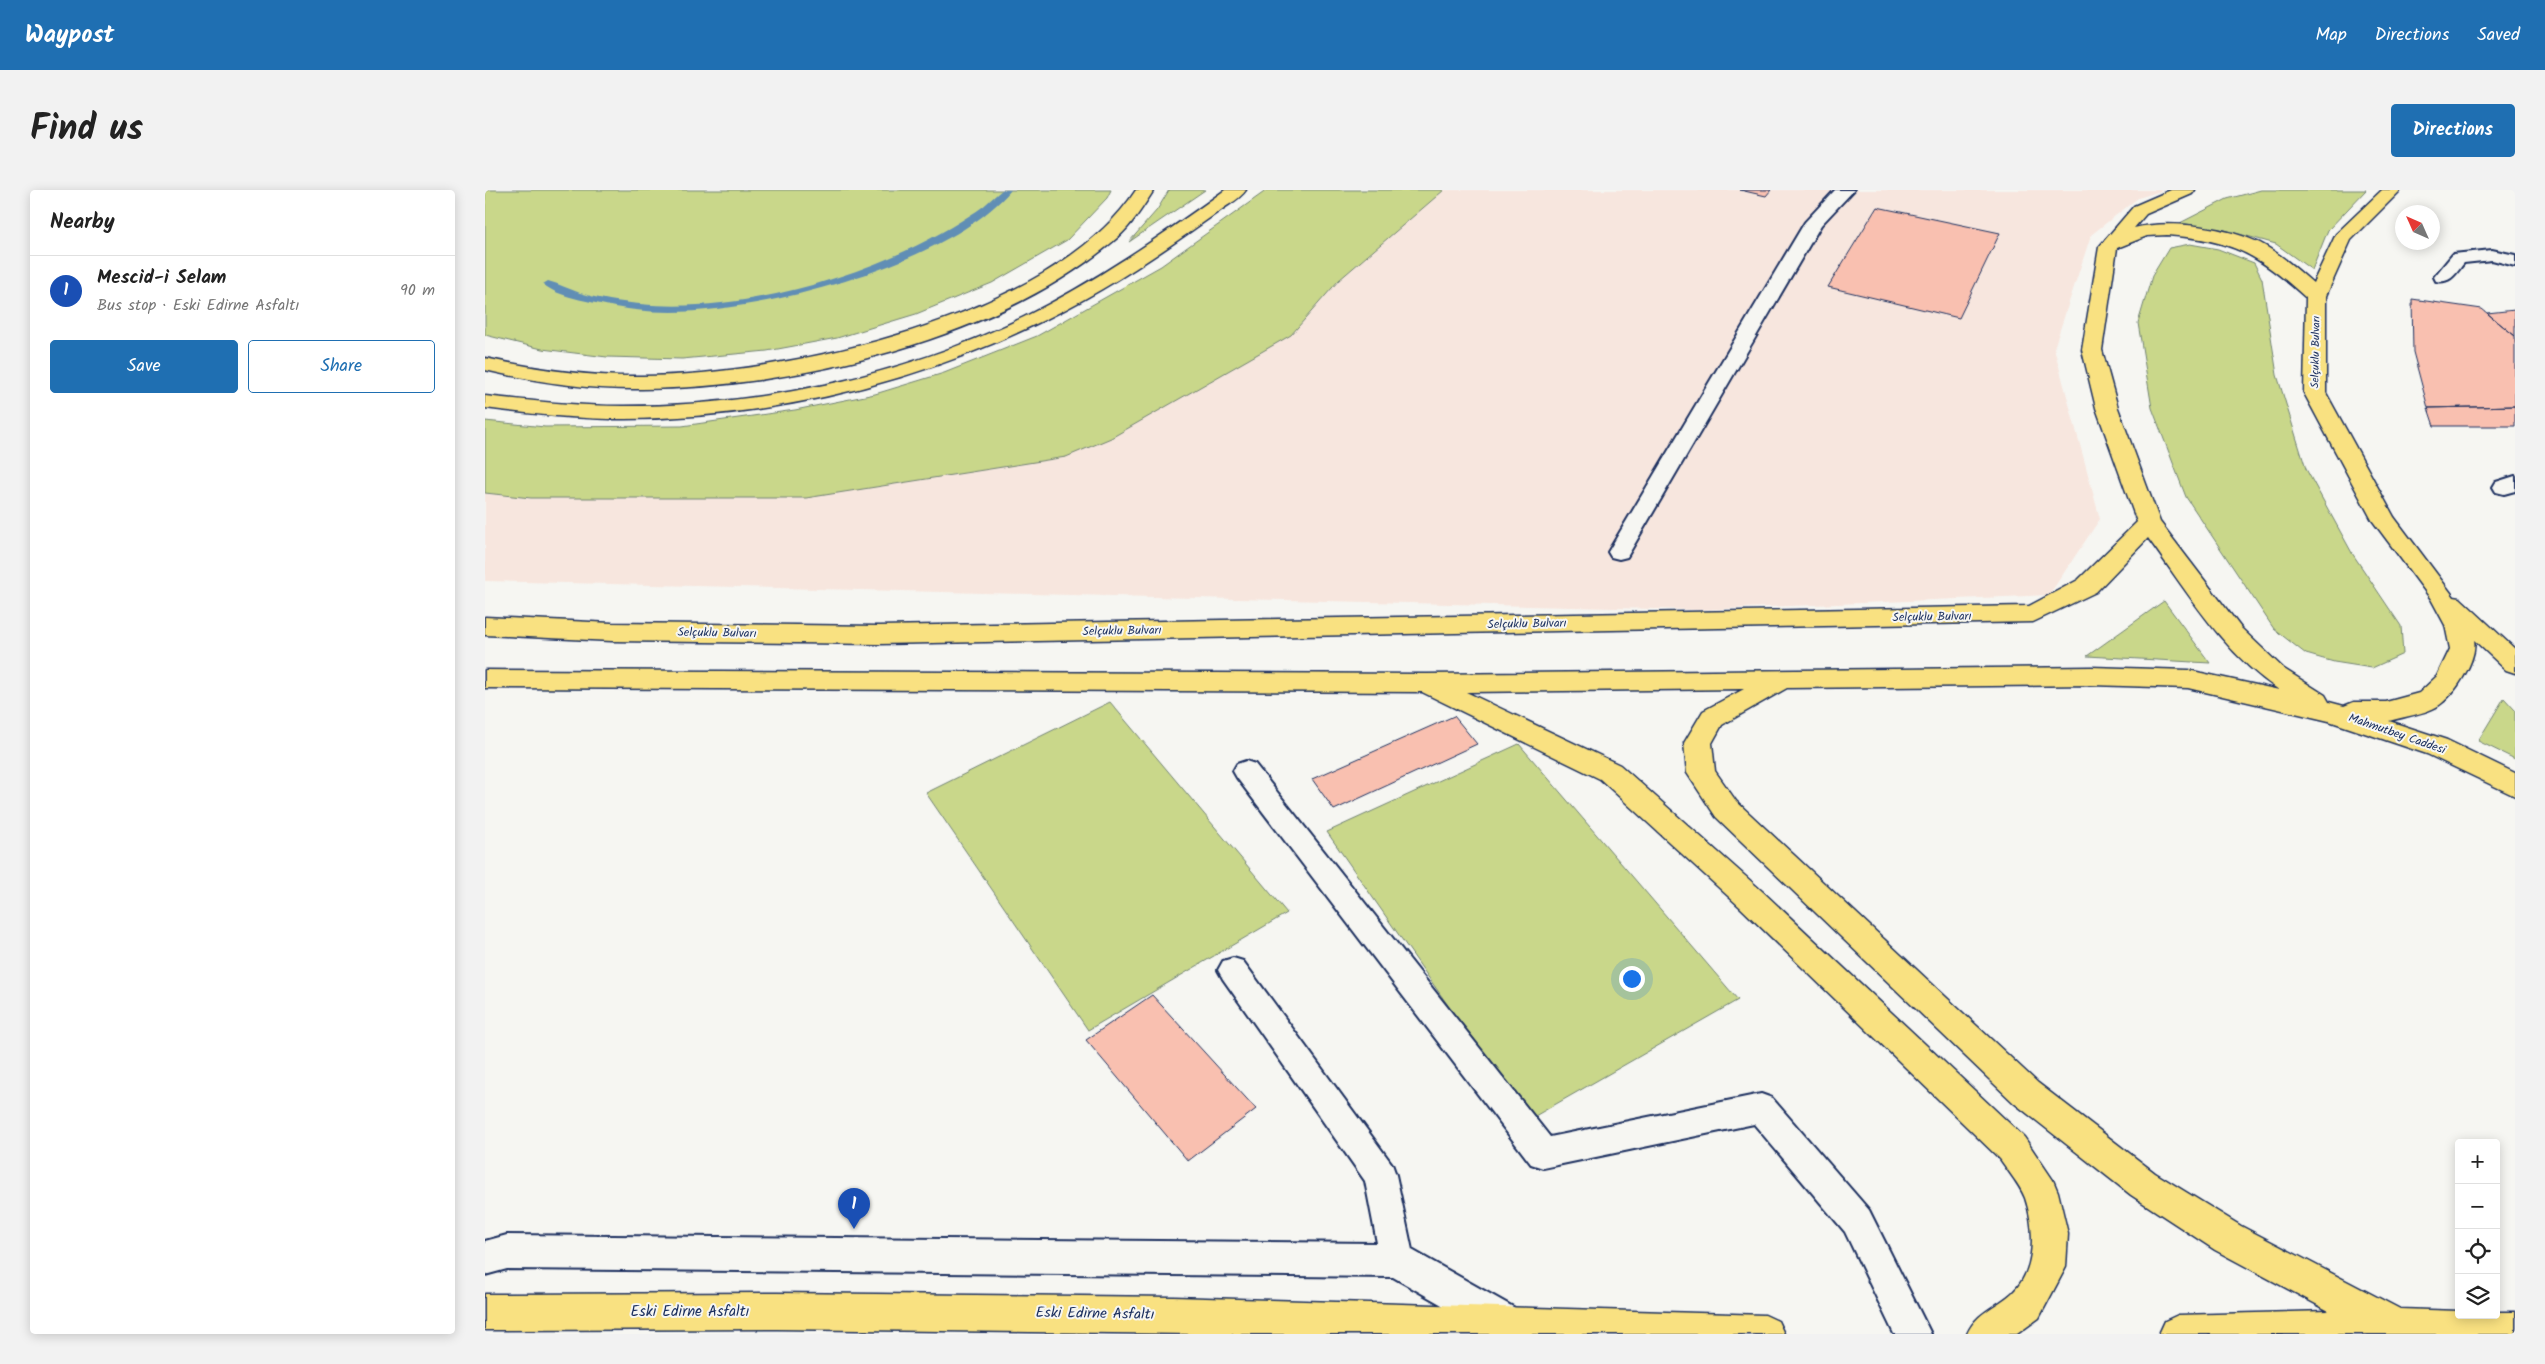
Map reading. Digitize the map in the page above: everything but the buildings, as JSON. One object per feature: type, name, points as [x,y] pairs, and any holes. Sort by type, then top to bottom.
[{"type":"main road","points":[[485,364],[523,373],[579,380],[631,382],[701,380],[769,372],[837,359],[969,318],[1034,286],[1077,259],[1111,234],[1131,212],[1145,190]]},
{"type":"main road","points":[[485,402],[576,413],[661,412],[741,406],[868,380],[954,353],[1029,322],[1087,291],[1141,258],[1237,190]]},
{"type":"main road","points":[[2186,190],[2140,210],[2108,247],[2092,350],[2107,408],[2149,523],[2233,634],[2275,674],[2332,712]]},
{"type":"main road","name":"Selçuklu Bulvarı","points":[[2392,190],[2343,238],[2317,296],[2315,393],[2384,520],[2441,595]]},
{"type":"main road","points":[[2108,247],[2133,233],[2159,229],[2203,234],[2251,246],[2281,265],[2317,296]]},
{"type":"main road","name":"Selçuklu Bulvarı","points":[[485,626],[612,632],[879,635],[2033,614],[2087,586],[2149,523]]},
{"type":"main road","points":[[2441,595],[2515,664]]},
{"type":"main road","points":[[485,679],[1425,683],[2091,676],[2188,679],[2332,712],[2386,712],[2428,700],[2448,681],[2463,649],[2458,625],[2441,595]]},
{"type":"main road","points":[[1782,680],[1712,718],[1698,743],[1701,772],[1726,809],[2025,1093],[2143,1184],[2227,1238],[2397,1327]]},
{"type":"main road","points":[[1425,683],[1610,772],[1751,899],[2011,1148],[2041,1192],[2050,1234],[2048,1267],[2026,1305],[1987,1334]]},
{"type":"main road","name":"Mahmutbey Caddesi","points":[[2332,712],[2437,747],[2515,785]]},
{"type":"main road","name":"Eski Edirne Asfaltı","points":[[485,1312],[787,1311],[1174,1315],[1765,1334]]},
{"type":"main road","points":[[2178,1334],[2397,1327],[2515,1331]]},
{"type":"lane","points":[[1619,552],[1814,222],[1845,190]]},
{"type":"lane","points":[[2443,277],[2459,258],[2492,255],[2515,261]]},
{"type":"lane","points":[[1246,771],[1543,1153],[1761,1108],[1857,1221],[1913,1334]]},
{"type":"lane","points":[[1233,970],[1380,1175],[1397,1260]]},
{"type":"lane","points":[[485,1258],[507,1252],[1397,1260],[1515,1327]]},
{"type":"shaded area","points":[[1444,190],[2165,190],[2138,198],[2091,235],[2054,348],[2100,519],[2049,595],[1698,610],[485,581],[485,493],[531,498],[1291,335],[1339,280]]},
{"type":"green space","points":[[485,190],[1111,190],[1107,198],[1067,240],[992,283],[916,314],[837,338],[767,351],[682,359],[607,357],[542,349],[485,335]]},
{"type":"green space","points":[[1169,190],[1205,190],[1129,242],[1157,210]]},
{"type":"green space","points":[[1267,190],[1444,190],[1339,280],[1291,335],[1111,438],[1066,457],[806,498],[531,498],[485,493],[485,421],[545,427],[682,426],[795,410],[875,394],[944,373],[1037,336],[1161,266]]},
{"type":"green space","points":[[2261,190],[2366,190],[2328,230],[2312,270],[2276,244],[2225,230],[2180,223],[2227,199]]},
{"type":"green space","points":[[2190,244],[2218,249],[2254,263],[2262,279],[2277,375],[2306,469],[2352,553],[2401,626],[2403,654],[2372,668],[2334,662],[2306,654],[2274,629],[2186,497],[2152,408],[2138,323],[2152,276],[2169,248]]},
{"type":"green space","points":[[2164,601],[2210,663],[2087,656]]},
{"type":"green space","points":[[2504,698],[2515,710],[2515,759],[2478,741]]},
{"type":"green space","points":[[1110,702],[1287,913],[1088,1030],[926,793]]},
{"type":"green space","points":[[1519,744],[1738,1000],[1528,1120],[1327,832]]},
{"type":"waterway","points":[[548,284],[577,295],[609,303],[657,309],[712,307],[756,300],[803,290],[851,276],[897,258],[940,238],[978,215],[1007,190]]},
{"type":"place","name":"Mescid-i Selam","points":[[854,1229]]}]
